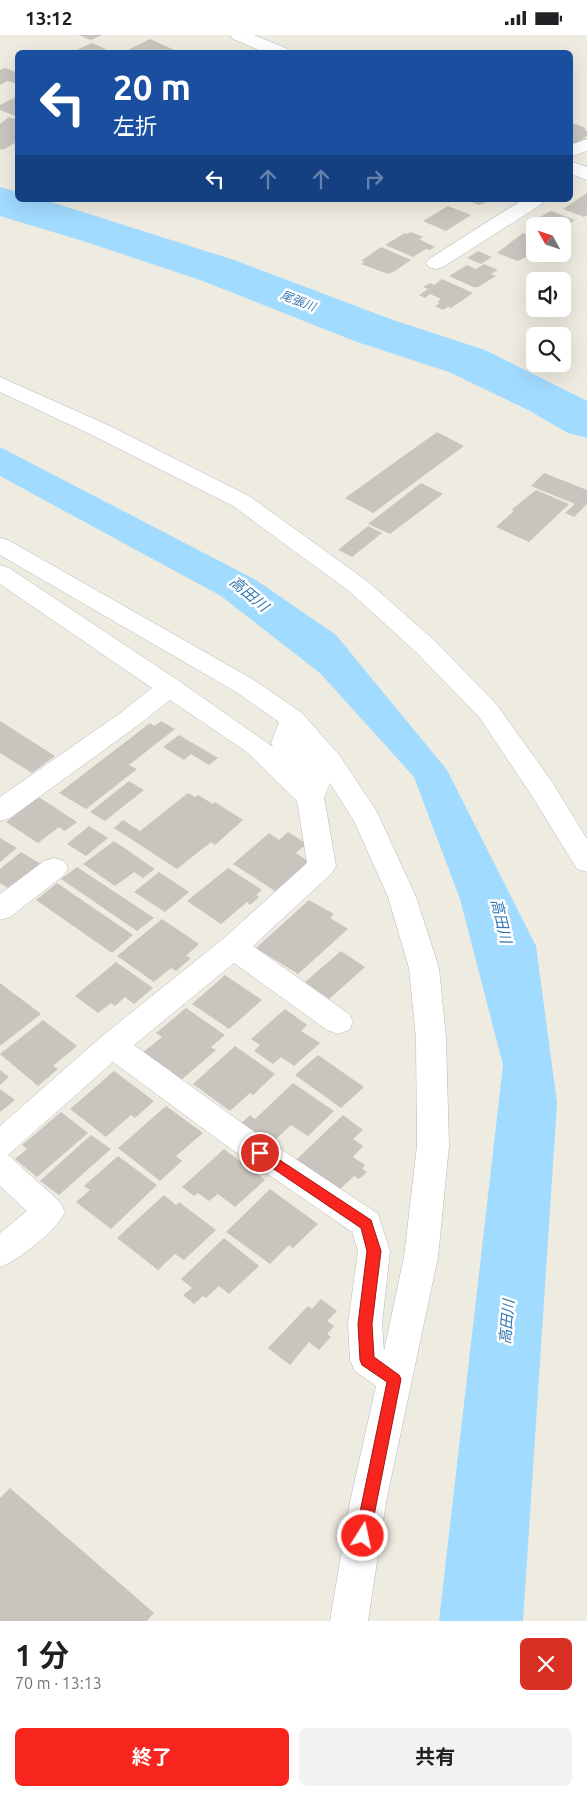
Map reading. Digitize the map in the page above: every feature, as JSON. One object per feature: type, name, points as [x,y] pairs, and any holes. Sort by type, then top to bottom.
[{"type":"street","points":[[239,35],[275,50]]},
{"type":"street","points":[[241,50],[256,42]]},
{"type":"street","points":[[573,150],[587,145]]},
{"type":"street","points":[[436,263],[532,202]]},
{"type":"street","points":[[0,384],[100,430],[241,501],[358,586],[426,647],[488,711],[542,789],[587,862]]},
{"type":"street","points":[[0,545],[245,686],[292,719],[331,763],[367,819],[402,897],[424,969],[431,1038],[433,1146],[421,1257],[368,1502],[349,1621]]},
{"type":"street","points":[[0,573],[256,745],[310,797],[322,866],[233,947],[112,1045],[0,1145]]},
{"type":"street","points":[[0,811],[128,720],[170,687]]},
{"type":"street","points":[[292,719],[284,743],[319,779],[310,797]]},
{"type":"street","points":[[0,909],[54,868]]},
{"type":"street","points":[[233,947],[338,1022]]},
{"type":"street","points":[[112,1045],[188,1102],[366,1224],[374,1251],[365,1324],[367,1360],[394,1379]]},
{"type":"street","points":[[0,1166],[50,1212],[0,1253]]},
{"type":"water","name":"高田川","points":[[0,447],[256,580],[336,635],[447,770],[536,946],[557,1103],[523,1621],[439,1621],[503,1065],[460,899],[414,777],[320,673],[221,596],[0,476]]},
{"type":"building","points":[[78,35],[102,35],[91,40]]},
{"type":"building","points":[[150,39],[174,50],[128,50]]},
{"type":"building","points":[[92,43],[106,49],[104,50],[76,50]]},
{"type":"building","points":[[5,68],[15,72],[15,83],[7,81],[0,85],[0,70]]},
{"type":"building","points":[[15,98],[15,116],[0,110],[0,105]]},
{"type":"building","points":[[9,117],[15,119],[15,143],[3,150],[0,149],[0,124]]},
{"type":"building","points":[[573,123],[586,128],[584,130],[587,131],[587,136],[575,144],[573,143]]},
{"type":"building","points":[[587,193],[587,215],[584,217],[563,209]]},
{"type":"building","points":[[472,202],[487,202],[479,205]]},
{"type":"building","points":[[448,206],[471,215],[446,231],[423,221]]},
{"type":"building","points":[[551,211],[567,217],[540,217]]},
{"type":"building","points":[[411,232],[423,237],[419,239],[435,247],[430,250],[426,249],[413,257],[385,245],[405,233]]},
{"type":"building","points":[[523,233],[526,234],[526,257],[518,261],[497,253]]},
{"type":"building","points":[[381,247],[411,260],[388,274],[361,264],[364,262],[361,261]]},
{"type":"building","points":[[478,251],[492,257],[481,264],[467,258]]},
{"type":"building","points":[[484,264],[498,270],[491,274],[496,276],[478,287],[473,287],[449,276],[467,265],[476,269]]},
{"type":"building","points":[[442,279],[473,293],[451,308],[448,307],[443,310],[435,306],[440,303],[437,302],[441,299],[430,294],[425,298],[419,295],[428,289],[423,287],[430,283],[434,285]]},
{"type":"building","points":[[437,432],[464,446],[373,513],[345,498]]},
{"type":"building","points":[[544,473],[587,490],[587,504],[574,517],[565,513],[575,504],[531,486]]},
{"type":"building","points":[[421,483],[443,494],[390,534],[368,524]]},
{"type":"building","points":[[536,490],[569,504],[529,542],[496,527],[514,511],[511,510]]},
{"type":"building","points":[[368,526],[382,533],[352,557],[338,550]]},
{"type":"building","points":[[0,721],[55,756],[32,773],[0,753]]},
{"type":"building","points":[[161,721],[175,729],[129,765],[137,769],[86,809],[59,793],[150,723],[154,726]]},
{"type":"building","points":[[179,735],[218,758],[209,765],[191,754],[184,760],[163,747]]},
{"type":"building","points":[[129,781],[144,790],[105,821],[90,812]]},
{"type":"building","points":[[188,793],[195,797],[198,795],[213,804],[215,802],[243,820],[215,845],[211,842],[177,869],[114,828],[123,820],[140,831]]},
{"type":"building","points":[[39,797],[77,822],[65,831],[59,827],[38,843],[6,822]]},
{"type":"building","points":[[89,826],[108,838],[86,856],[67,844]]},
{"type":"building","points":[[288,832],[307,844],[296,853],[309,862],[275,891],[233,864],[269,833],[279,840]]},
{"type":"building","points":[[0,838],[17,848],[0,862]]},
{"type":"building","points":[[114,841],[155,869],[143,878],[134,872],[115,886],[83,864]]},
{"type":"building","points":[[21,852],[41,864],[10,889],[0,883],[0,869]]},
{"type":"building","points":[[77,867],[154,918],[137,931],[61,879]]},
{"type":"building","points":[[228,868],[262,890],[256,895],[259,897],[250,905],[247,902],[221,924],[187,901]]},
{"type":"building","points":[[159,872],[189,892],[165,912],[134,892]]},
{"type":"building","points":[[57,883],[133,935],[112,953],[36,900]]},
{"type":"building","points":[[309,900],[334,914],[330,918],[348,929],[298,974],[256,948]]},
{"type":"building","points":[[162,919],[199,944],[186,956],[191,958],[176,971],[171,968],[154,982],[117,956]]},
{"type":"building","points":[[341,951],[365,967],[329,999],[305,982]]},
{"type":"building","points":[[116,962],[153,988],[134,1004],[125,997],[115,1006],[111,1003],[98,1013],[75,996]]},
{"type":"building","points":[[225,975],[262,1000],[229,1029],[192,1004]]},
{"type":"building","points":[[0,983],[41,1014],[0,1046]]},
{"type":"building","points":[[186,1008],[225,1035],[211,1047],[216,1050],[180,1081],[142,1053],[162,1037],[156,1033]]},
{"type":"building","points":[[285,1009],[307,1025],[301,1031],[320,1043],[294,1066],[281,1057],[273,1064],[254,1051],[260,1045],[251,1039]]},
{"type":"building","points":[[43,1020],[77,1046],[53,1066],[58,1069],[38,1086],[0,1054]]},
{"type":"building","points":[[235,1046],[275,1074],[253,1095],[250,1093],[230,1111],[193,1084]]},
{"type":"building","points":[[318,1055],[364,1087],[341,1108],[295,1075]]},
{"type":"building","points":[[0,1070],[9,1077],[0,1085]]},
{"type":"building","points":[[114,1071],[154,1101],[135,1118],[131,1115],[106,1137],[70,1109]]},
{"type":"building","points":[[293,1083],[334,1111],[308,1136],[291,1125],[269,1146],[239,1125],[250,1115],[255,1119]]},
{"type":"building","points":[[0,1089],[15,1100],[0,1112]]},
{"type":"building","points":[[166,1106],[203,1133],[176,1156],[182,1161],[160,1181],[118,1148]]},
{"type":"building","points":[[61,1112],[88,1133],[37,1177],[15,1159],[27,1149],[22,1145]]},
{"type":"building","points":[[343,1115],[363,1130],[353,1139],[363,1146],[353,1157],[365,1165],[362,1169],[367,1172],[359,1179],[354,1176],[337,1192],[295,1161]]},
{"type":"building","points":[[91,1135],[111,1149],[59,1195],[40,1181]]},
{"type":"building","points":[[224,1149],[265,1180],[235,1207],[218,1194],[209,1201],[198,1193],[194,1196],[182,1187]]},
{"type":"building","points":[[118,1156],[157,1185],[111,1229],[76,1202],[90,1190],[84,1186]]},
{"type":"building","points":[[270,1189],[318,1224],[293,1248],[289,1245],[270,1264],[226,1232]]},
{"type":"building","points":[[164,1195],[176,1205],[179,1202],[216,1230],[184,1260],[175,1254],[158,1270],[117,1238]]},
{"type":"building","points":[[224,1238],[259,1266],[229,1294],[219,1286],[206,1298],[203,1296],[194,1304],[183,1295],[192,1288],[181,1279]]},
{"type":"building","points":[[321,1299],[337,1311],[327,1321],[334,1326],[327,1334],[331,1337],[319,1350],[309,1342],[290,1365],[268,1348],[308,1306],[312,1309]]},
{"type":"building","points":[[10,1488],[154,1613],[147,1621],[0,1621],[0,1498]]},
{"type":"waterway","name":"尾張川","points":[[0,201],[100,231],[217,270],[375,331],[467,361],[546,399],[587,422]]},
{"type":"route","points":[[260,1153],[366,1224],[374,1251],[365,1324],[367,1360],[394,1379],[368,1502],[363,1536]]}]
